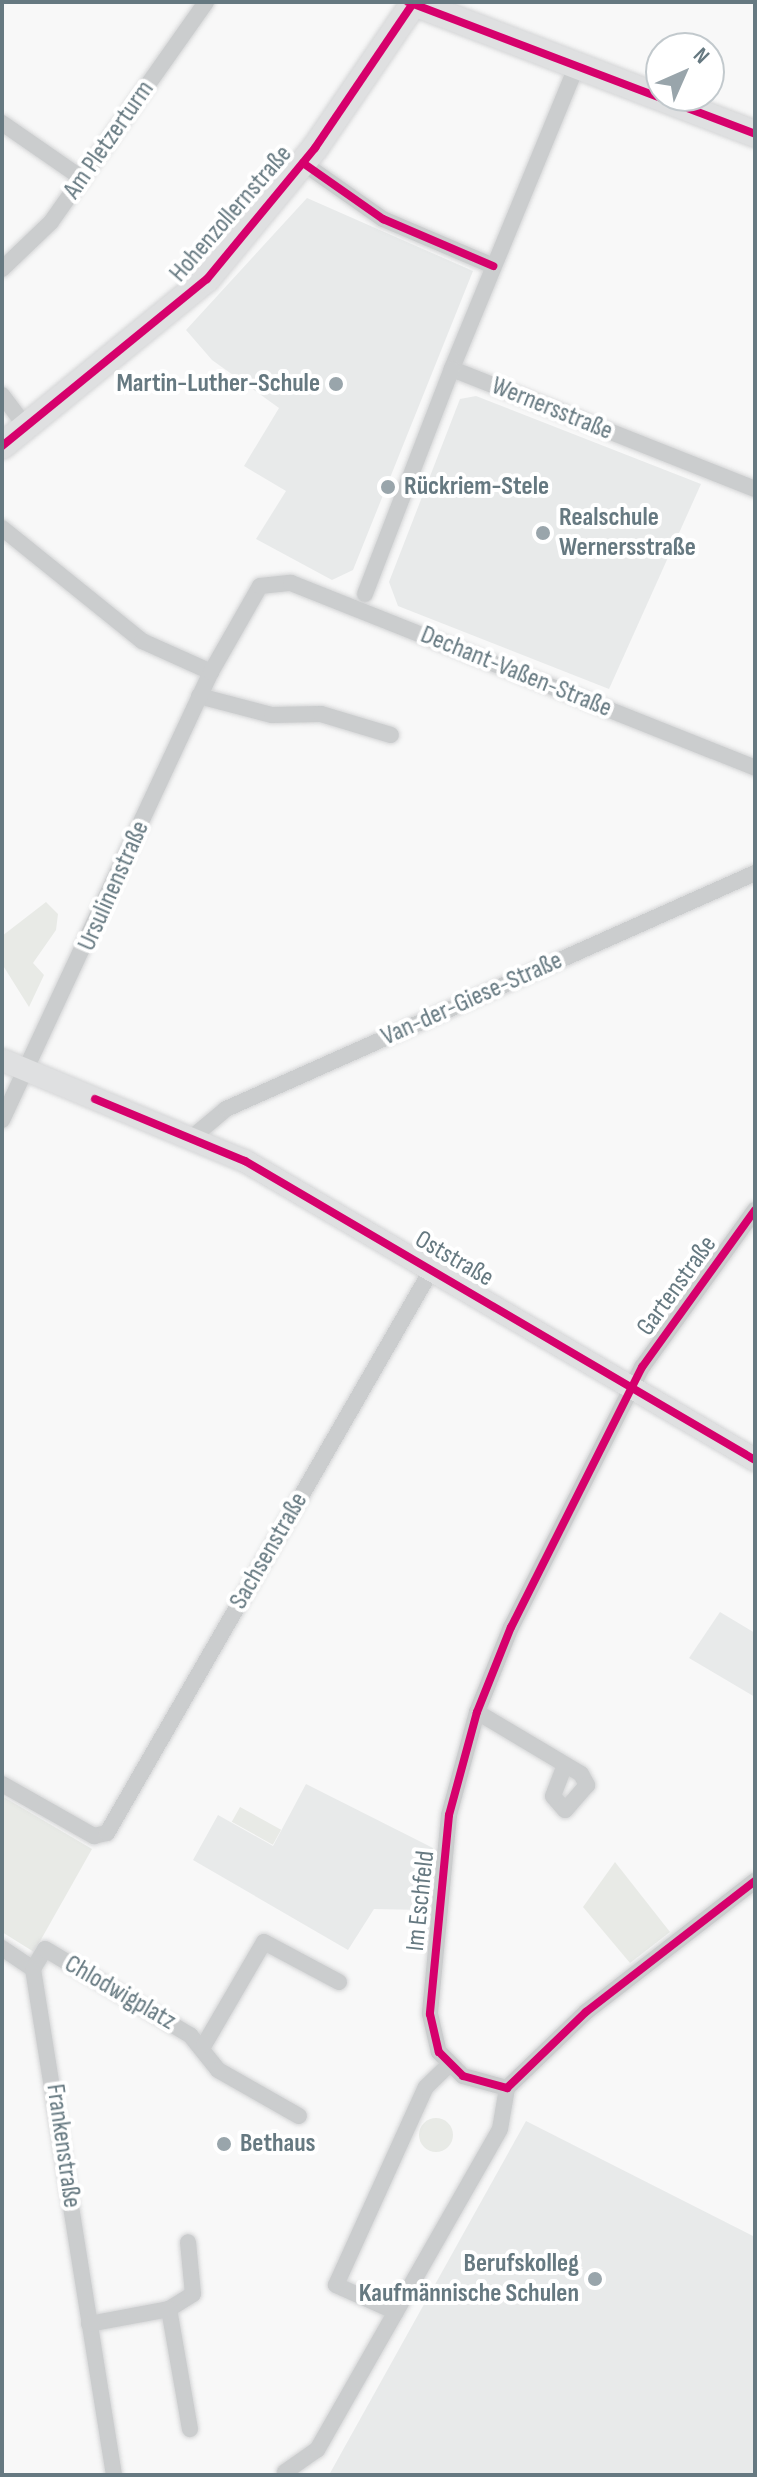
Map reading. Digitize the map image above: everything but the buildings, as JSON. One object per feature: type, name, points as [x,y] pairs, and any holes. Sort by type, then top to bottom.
[{"type":"main road","points":[[412,2],[755,134]]},
{"type":"main road","name":"Hohenzollernstraße","points":[[2,446],[207,279],[303,163],[412,2]]},
{"type":"street","name":"Am Pletzerturm","points":[[2,269],[83,179],[206,2]]},
{"type":"street","points":[[365,594],[493,266],[577,65]]},
{"type":"street","points":[[4,127],[83,179]]},
{"type":"street","points":[[303,163],[383,219],[493,266]]},
{"type":"street","name":"Wernersstraße","points":[[452,369],[755,489]]},
{"type":"street","points":[[2,395],[26,427]]},
{"type":"street","points":[[2,528],[142,641],[211,672]]},
{"type":"street","name":"Ursulinenstraße","points":[[26,1074],[199,696],[249,596],[275,582]]},
{"type":"street","name":"Dechant-Vaßen-Straße","points":[[275,582],[755,768]]},
{"type":"street","points":[[199,696],[272,715],[321,714],[391,735]]},
{"type":"street","name":"Van-der-Giese-Straße","points":[[195,1135],[226,1109],[755,873]]},
{"type":"street","name":"Oststraße","points":[[2,1060],[26,1074],[195,1135],[432,1269],[755,1460]]},
{"type":"street","points":[[2,1120],[26,1074]]},
{"type":"street","name":"Gartenstraße","points":[[633,1387],[755,1210]]},
{"type":"street","name":"Sachsenstraße","points":[[2,1784],[94,1836],[107,1833],[432,1269]]},
{"type":"street","name":"Im Eschfeld","points":[[447,2067],[433,2035],[432,1982],[449,1815],[477,1712],[511,1627],[633,1387]]},
{"type":"street","points":[[477,1712],[565,1765]]},
{"type":"street","points":[[285,2472],[317,2450],[500,2129],[507,2088],[586,2012],[755,1881]]},
{"type":"street","name":"Chlodwigplatz","points":[[204,2045],[264,1942],[339,1982]]},
{"type":"street","name":"Chlodwigplatz","points":[[2,1948],[33,1969],[45,1949],[204,2045],[218,2070],[299,2116]]},
{"type":"street","name":"Frankenstraße","points":[[33,1969],[114,2475]]},
{"type":"street","points":[[396,2312],[336,2285],[426,2087],[447,2067],[484,2087],[507,2088]]},
{"type":"street","points":[[89,2324],[169,2309],[193,2294],[188,2242]]},
{"type":"street","points":[[169,2309],[190,2429]]},
{"type":"shaded area","name":"Martin-Luther-Schule","points":[[307,198],[473,271],[353,570],[332,580],[256,539],[286,491],[244,466],[279,408],[212,360],[186,330]]},
{"type":"shaded area","name":"Realschule Wernersstraße","points":[[476,396],[701,484],[609,689],[398,606],[389,582],[460,399]]},
{"type":"shaded area","points":[[46,902],[58,914],[56,930],[33,963],[44,975],[29,1007],[2,964],[2,936]]},
{"type":"shaded area","points":[[720,1612],[755,1633],[755,1697],[689,1658]]},
{"type":"shaded area","points":[[306,1784],[433,1848],[423,1910],[374,1909],[348,1950],[193,1860],[218,1815],[273,1846]]},
{"type":"shaded area","points":[[2,1796],[92,1849],[34,1952],[2,1932]]},
{"type":"shaded area","points":[[240,1807],[281,1830],[273,1845],[232,1822]]},
{"type":"shaded area","points":[[615,1862],[670,1932],[630,1963],[583,1907]]},
{"type":"shaded area","points":[[436,2118],[448,2123],[453,2135],[448,2147],[436,2152],[424,2147],[419,2135],[424,2123]]},
{"type":"shaded area","name":"Berufskolleg Kaufmännische Schulen","points":[[526,2121],[755,2237],[755,2475],[329,2475]]},
{"type":"cycle path","points":[[408,2],[755,134]]},
{"type":"cycle path","points":[[2,446],[207,279],[315,148],[414,2]]},
{"type":"cycle path","points":[[303,163],[383,219],[493,266]]},
{"type":"cycle path","points":[[95,1099],[245,1161],[755,1460]]},
{"type":"cycle path","points":[[755,1210],[642,1367],[511,1627],[477,1712],[449,1815],[430,2014],[439,2052],[463,2076],[507,2088],[586,2012],[755,1881]]},
{"type":"place","name":"Martin-Luther-Schule","points":[[336,384]]},
{"type":"place","name":"Rückriem-Stele","points":[[388,487]]},
{"type":"place","name":"Realschule Wernersstraße","points":[[543,533]]},
{"type":"place","name":"Bethaus","points":[[224,2144]]},
{"type":"place","name":"Berufskolleg Kaufmännische Schulen","points":[[595,2279]]}]
